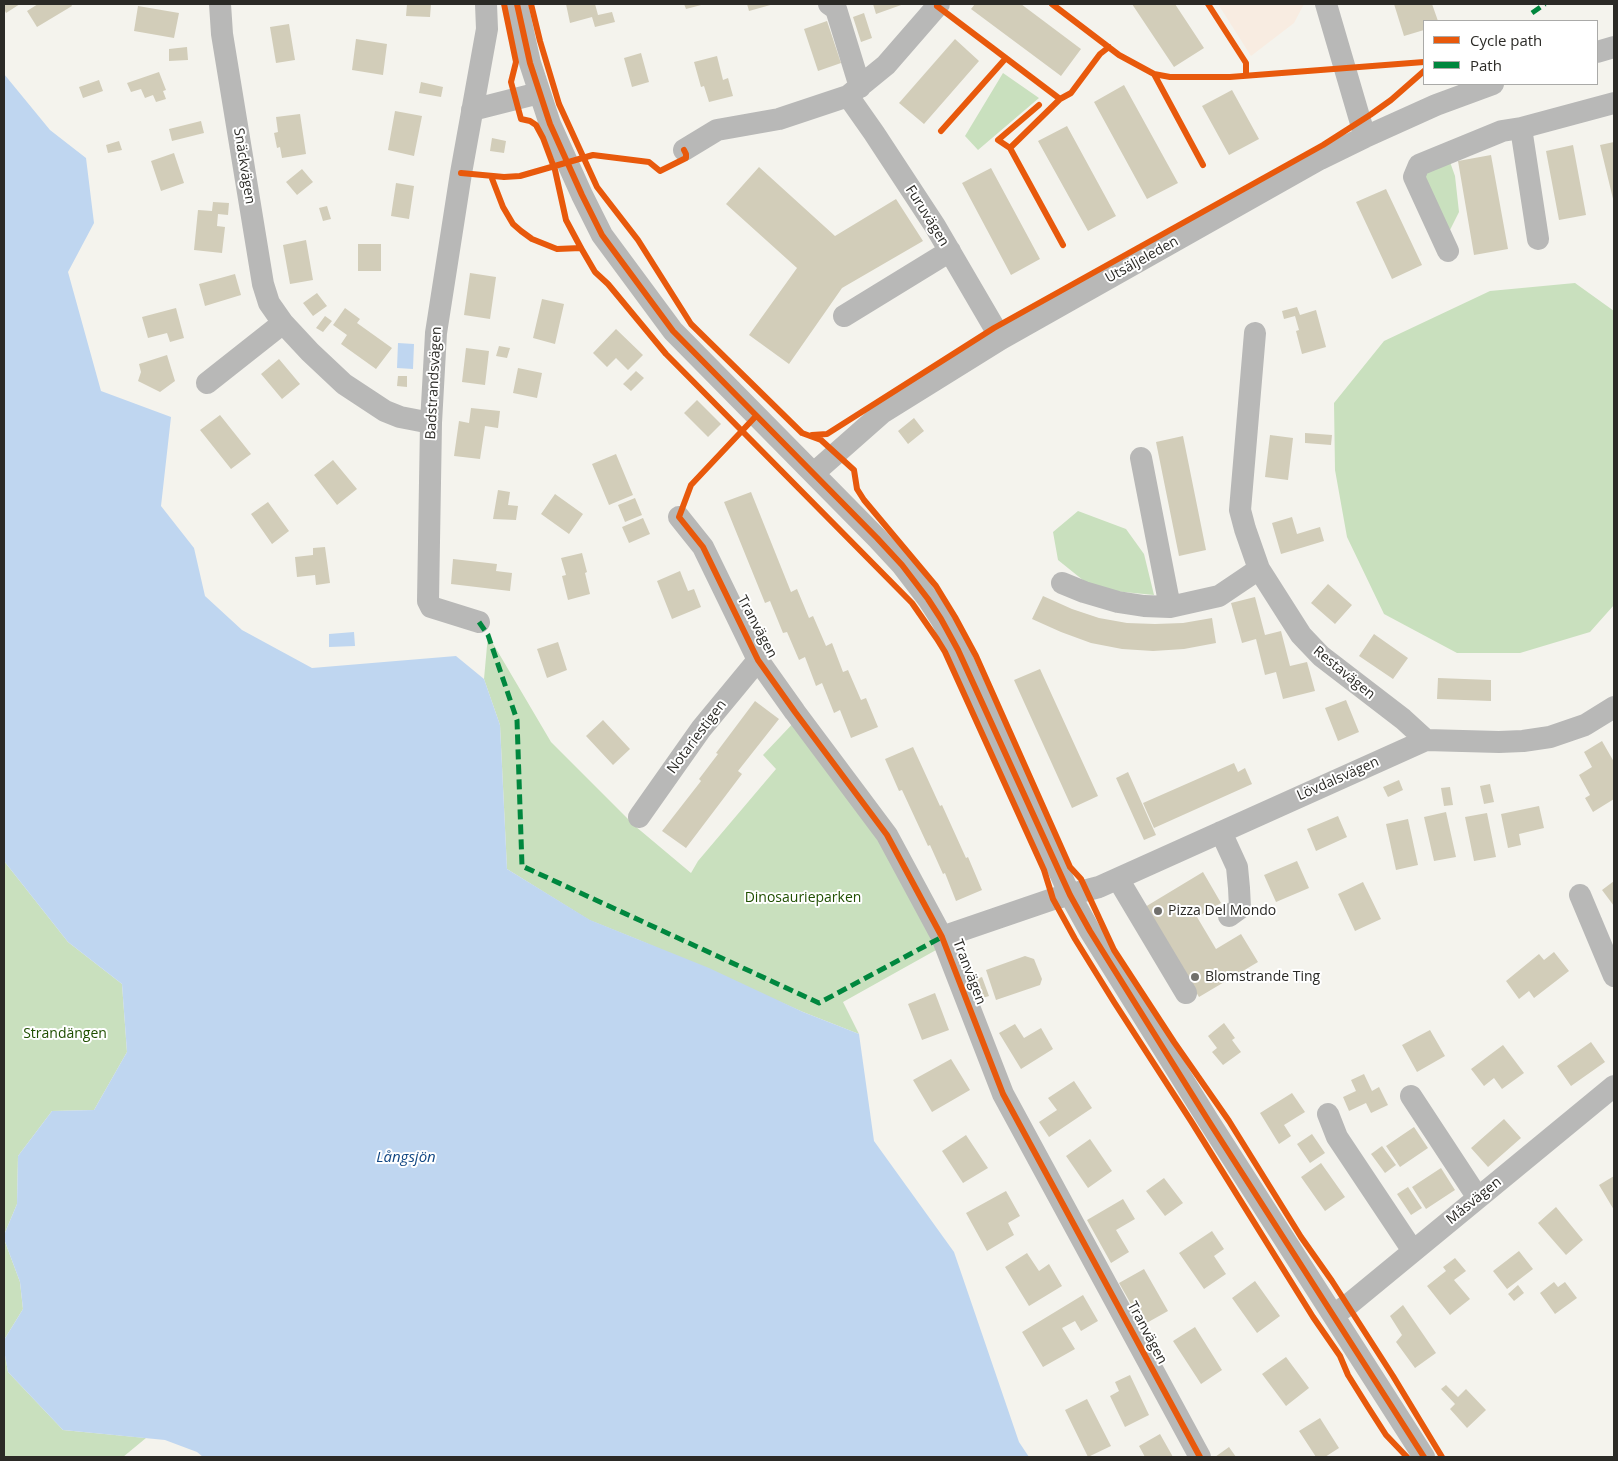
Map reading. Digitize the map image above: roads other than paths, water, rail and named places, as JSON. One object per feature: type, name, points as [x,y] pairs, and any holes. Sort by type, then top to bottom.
[{"type":"street","name":"Snäckvägen","points":[[220,4],[222,34],[263,284],[269,303],[283,323],[344,384],[386,411],[400,417],[432,423]]},
{"type":"street","name":"Badstrandsvägen","points":[[479,622],[431,606],[428,601],[436,333],[460,173],[487,29],[486,4]]},
{"type":"street","points":[[517,4],[530,63],[550,124],[602,234],[663,318],[902,565],[941,619],[974,683],[1070,895],[1090,931],[1424,1457]]},
{"type":"street","name":"Furuvägen","points":[[829,4],[836,9],[854,91],[874,132],[950,251],[1001,339]]},
{"type":"street","points":[[684,150],[717,130],[780,120],[854,91],[886,65],[939,4]]},
{"type":"street","points":[[1326,4],[1365,137]]},
{"type":"street","points":[[1598,52],[1614,47]]},
{"type":"street","name":"Utsäljeleden","points":[[814,473],[882,413],[1001,339],[1312,164],[1365,137],[1436,105],[1490,85]]},
{"type":"street","points":[[472,110],[539,93]]},
{"type":"street","points":[[1448,251],[1414,177],[1419,165],[1502,132],[1614,103]]},
{"type":"street","points":[[1520,128],[1538,239]]},
{"type":"street","points":[[844,316],[950,251]]},
{"type":"street","points":[[207,383],[283,323]]},
{"type":"street","name":"Restavägen","points":[[1255,333],[1240,510],[1259,569],[1301,635],[1321,656],[1403,719],[1426,740]]},
{"type":"street","points":[[1141,458],[1170,607]]},
{"type":"street","name":"Tranvägen","points":[[679,517],[703,547],[758,660],[887,835],[942,937],[1003,1094],[1200,1457]]},
{"type":"street","points":[[1062,583],[1118,602],[1170,607],[1219,596],[1259,569]]},
{"type":"street","name":"Notariestigen","points":[[639,817],[701,729],[758,660]]},
{"type":"street","name":"Lövdalsvägen","points":[[1070,895],[1098,887],[1426,740],[1499,742],[1550,737],[1585,725],[1614,707]]},
{"type":"street","points":[[1221,832],[1236,867],[1239,888],[1240,908],[1228,916]]},
{"type":"street","points":[[1118,878],[1186,993]]},
{"type":"street","name":"Tranvägen","points":[[942,937],[1070,895]]},
{"type":"street","points":[[1580,895],[1614,976]]},
{"type":"street","name":"Måsvägen","points":[[1333,1314],[1348,1305],[1614,1086]]},
{"type":"street","points":[[1411,1096],[1478,1198]]},
{"type":"street","points":[[1328,1114],[1337,1137],[1413,1251]]},
{"type":"water","name":"Långsjön","points":[[4,74],[50,130],[86,158],[94,223],[68,272],[101,391],[171,417],[161,506],[194,548],[205,596],[242,630],[312,668],[456,656],[484,679],[500,725],[507,869],[590,920],[709,968],[803,1012],[859,1034],[874,1141],[954,1252],[1019,1442],[1029,1457],[203,1457],[197,1452],[165,1440],[63,1430],[8,1372],[4,1340],[23,1309],[20,1282],[4,1239],[17,1204],[18,1156],[52,1111],[94,1110],[127,1052],[122,984],[68,942],[4,861]]},
{"type":"water","points":[[398,343],[414,344],[413,369],[397,368]]},
{"type":"water","points":[[354,632],[355,646],[329,647],[329,634]]},
{"type":"place","name":"Pizza Del Mondo","points":[[1158,911]]},
{"type":"place","name":"Blomstrande Ting","points":[[1195,977]]},
{"type":"park label","name":"Dinosaurieparken","points":[[803,898]]},
{"type":"park label","name":"Strandängen","points":[[65,1034]]}]
